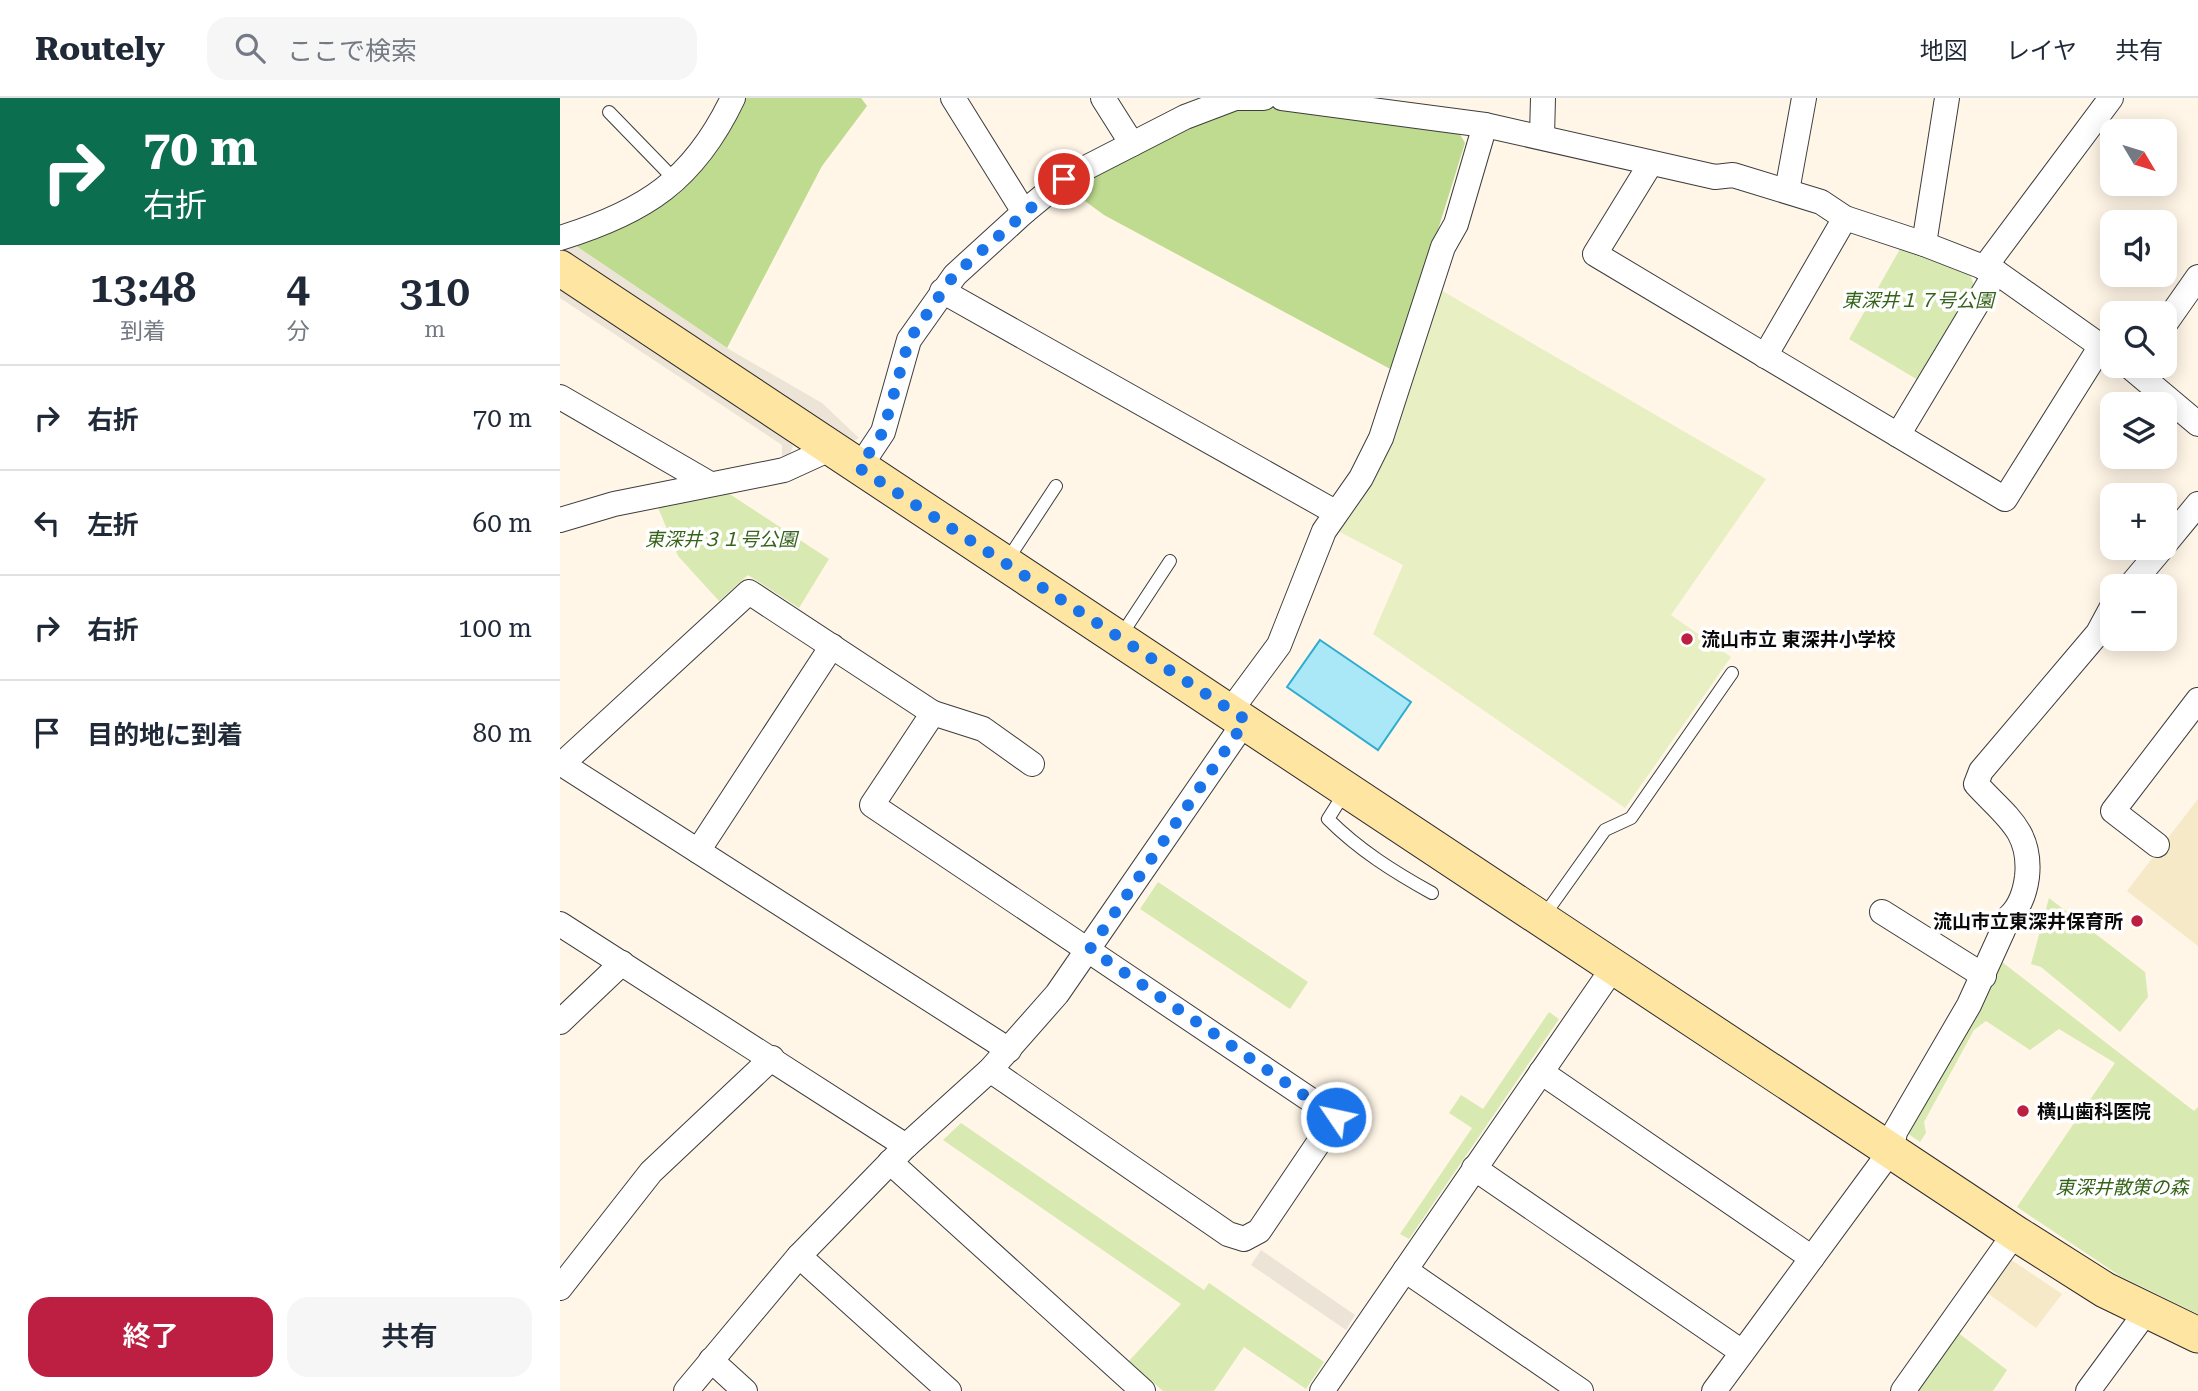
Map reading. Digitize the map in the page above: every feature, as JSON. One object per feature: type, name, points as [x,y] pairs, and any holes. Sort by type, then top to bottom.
[{"type":"street","points":[[560,238],[624,216],[676,181],[712,140],[733,98]]},
{"type":"street","points":[[953,98],[1024,212]]},
{"type":"street","points":[[1103,98],[1132,144]]},
{"type":"street","points":[[859,468],[883,432],[909,340],[954,275],[1064,179],[1132,144],[1192,108],[1235,98],[1264,98]]},
{"type":"street","points":[[1282,98],[1485,125],[1715,177],[1733,175],[1787,191],[1821,202],[1845,218],[1924,244],[1990,270],[2100,346]]},
{"type":"street","points":[[1542,136],[1543,98]]},
{"type":"street","points":[[1787,191],[1804,98]]},
{"type":"street","points":[[1924,244],[1947,98]]},
{"type":"street","points":[[1898,435],[1990,270],[2111,98]]},
{"type":"street","points":[[686,1391],[799,1256],[898,1154],[990,1070],[1058,994],[1090,949],[1238,715],[1279,645],[1324,531],[1361,478],[1381,438],[1443,247],[1456,224],[1485,125]]},
{"type":"street","points":[[1651,163],[1595,254],[2005,499],[2100,359]]},
{"type":"street","points":[[1765,355],[1845,218]]},
{"type":"street","points":[[560,268],[830,449],[1615,965],[2015,1233],[2146,1312],[2198,1335]]},
{"type":"street","points":[[2177,307],[2198,277]]},
{"type":"street","points":[[942,291],[1335,512]]},
{"type":"street","points":[[2145,378],[2196,420]]},
{"type":"street","points":[[560,397],[710,484]]},
{"type":"street","points":[[560,520],[614,504],[784,470],[830,449]]},
{"type":"street","points":[[2177,529],[2198,504]]},
{"type":"street","points":[[2140,574],[2151,560]]},
{"type":"street","points":[[1009,1049],[562,764],[749,592],[933,713],[983,729],[1032,764]]},
{"type":"street","points":[[1714,1391],[1892,1149],[1895,1132],[1984,976],[2026,888],[2027,849],[2013,821],[1976,784],[1981,771],[2100,629]]},
{"type":"street","points":[[698,852],[832,646]]},
{"type":"street","points":[[2157,845],[2113,811],[2198,700]]},
{"type":"street","points":[[933,713],[872,805],[1090,949],[1336,1117],[1259,1231],[1244,1239],[1228,1234],[990,1070]]},
{"type":"street","points":[[1882,912],[1984,976]]},
{"type":"street","points":[[560,924],[772,1058],[898,1154],[1143,1391]]},
{"type":"street","points":[[560,1022],[622,963]]},
{"type":"street","points":[[1333,1387],[1405,1270],[1615,965]]},
{"type":"street","points":[[560,1288],[651,1172],[772,1058]]},
{"type":"street","points":[[1541,1072],[1812,1258]]},
{"type":"street","points":[[1474,1168],[1742,1352]]},
{"type":"street","points":[[1903,1391],[2015,1233]]},
{"type":"street","points":[[799,1256],[949,1391]]},
{"type":"street","points":[[1405,1270],[1581,1391]]},
{"type":"street","points":[[2088,1391],[2146,1312]]},
{"type":"street","points":[[711,1360],[745,1391]]},
{"type":"lane","points":[[609,112],[676,181]]},
{"type":"lane","points":[[1005,563],[1056,486]]},
{"type":"lane","points":[[1120,638],[1170,561]]},
{"type":"lane","points":[[1542,918],[1605,830],[1631,818],[1732,673]]},
{"type":"lane","points":[[1348,788],[1328,819],[1348,839],[1395,873],[1432,893]]},
{"type":"shaded area","points":[[573,244],[727,348],[822,403],[859,438],[850,443],[560,250]]},
{"type":"shaded area","points":[[560,285],[790,440],[793,446],[790,454],[782,457],[782,445],[560,298]]},
{"type":"shaded area","points":[[2198,799],[2198,946],[2127,891]]},
{"type":"shaded area","points":[[1261,1250],[1355,1315],[1346,1330],[1251,1265]]},
{"type":"shaded area","points":[[2010,1259],[2062,1294],[2036,1328],[1986,1292]]},
{"type":"green space","points":[[743,98],[861,98],[867,106],[822,166],[727,348],[573,244],[630,222],[677,193],[714,153]]},
{"type":"green space","points":[[1242,107],[1282,108],[1457,129],[1465,143],[1394,371],[1104,215],[1070,190],[1188,129]]},
{"type":"green space","name":"東深井１７号公園","points":[[1900,249],[1969,271],[1974,286],[1918,380],[1849,339]]},
{"type":"green space","points":[[1439,289],[1766,479],[1671,615],[1731,657],[1625,808],[1373,634],[1403,565],[1334,529]]},
{"type":"green space","name":"東深井３１号公園","points":[[728,493],[829,559],[799,608],[748,575],[719,601],[678,556],[657,505]]},
{"type":"green space","points":[[1158,882],[1308,982],[1290,1009],[1140,909]]},
{"type":"green space","points":[[2049,898],[2145,972],[2148,997],[2120,1032],[2041,967],[2031,964]]},
{"type":"green space","name":"東深井散策の森","points":[[2002,962],[2194,1111],[2198,1107],[2198,1314],[2120,1276],[2017,1207],[2115,1063],[2059,1029],[2030,1050],[1986,1021],[1974,1030],[1924,1122],[1926,1133],[1920,1142],[1907,1133],[1987,996]]},
{"type":"green space","points":[[1549,1012],[1559,1019],[1409,1239],[1400,1234],[1472,1128],[1449,1113],[1461,1095],[1483,1109]]},
{"type":"green space","points":[[961,1123],[1204,1290],[1209,1283],[1324,1362],[1306,1389],[1244,1347],[1214,1391],[1163,1391],[1129,1361],[1181,1304],[943,1140]]},
{"type":"green space","points":[[1957,1332],[2007,1370],[1993,1391],[1915,1391]]},
{"type":"water","points":[[1320,640],[1411,702],[1378,750],[1287,687]]},
{"type":"place","name":"流山市立 東深井小学校","points":[[1687,639]]},
{"type":"place","name":"流山市立東深井保育所","points":[[2137,921]]},
{"type":"place","name":"横山歯科医院","points":[[2023,1111]]},
{"type":"route","points":[[1064,179],[954,275],[942,291],[909,340],[883,432],[859,468],[1246,720],[1090,949],[1336,1117]]}]
